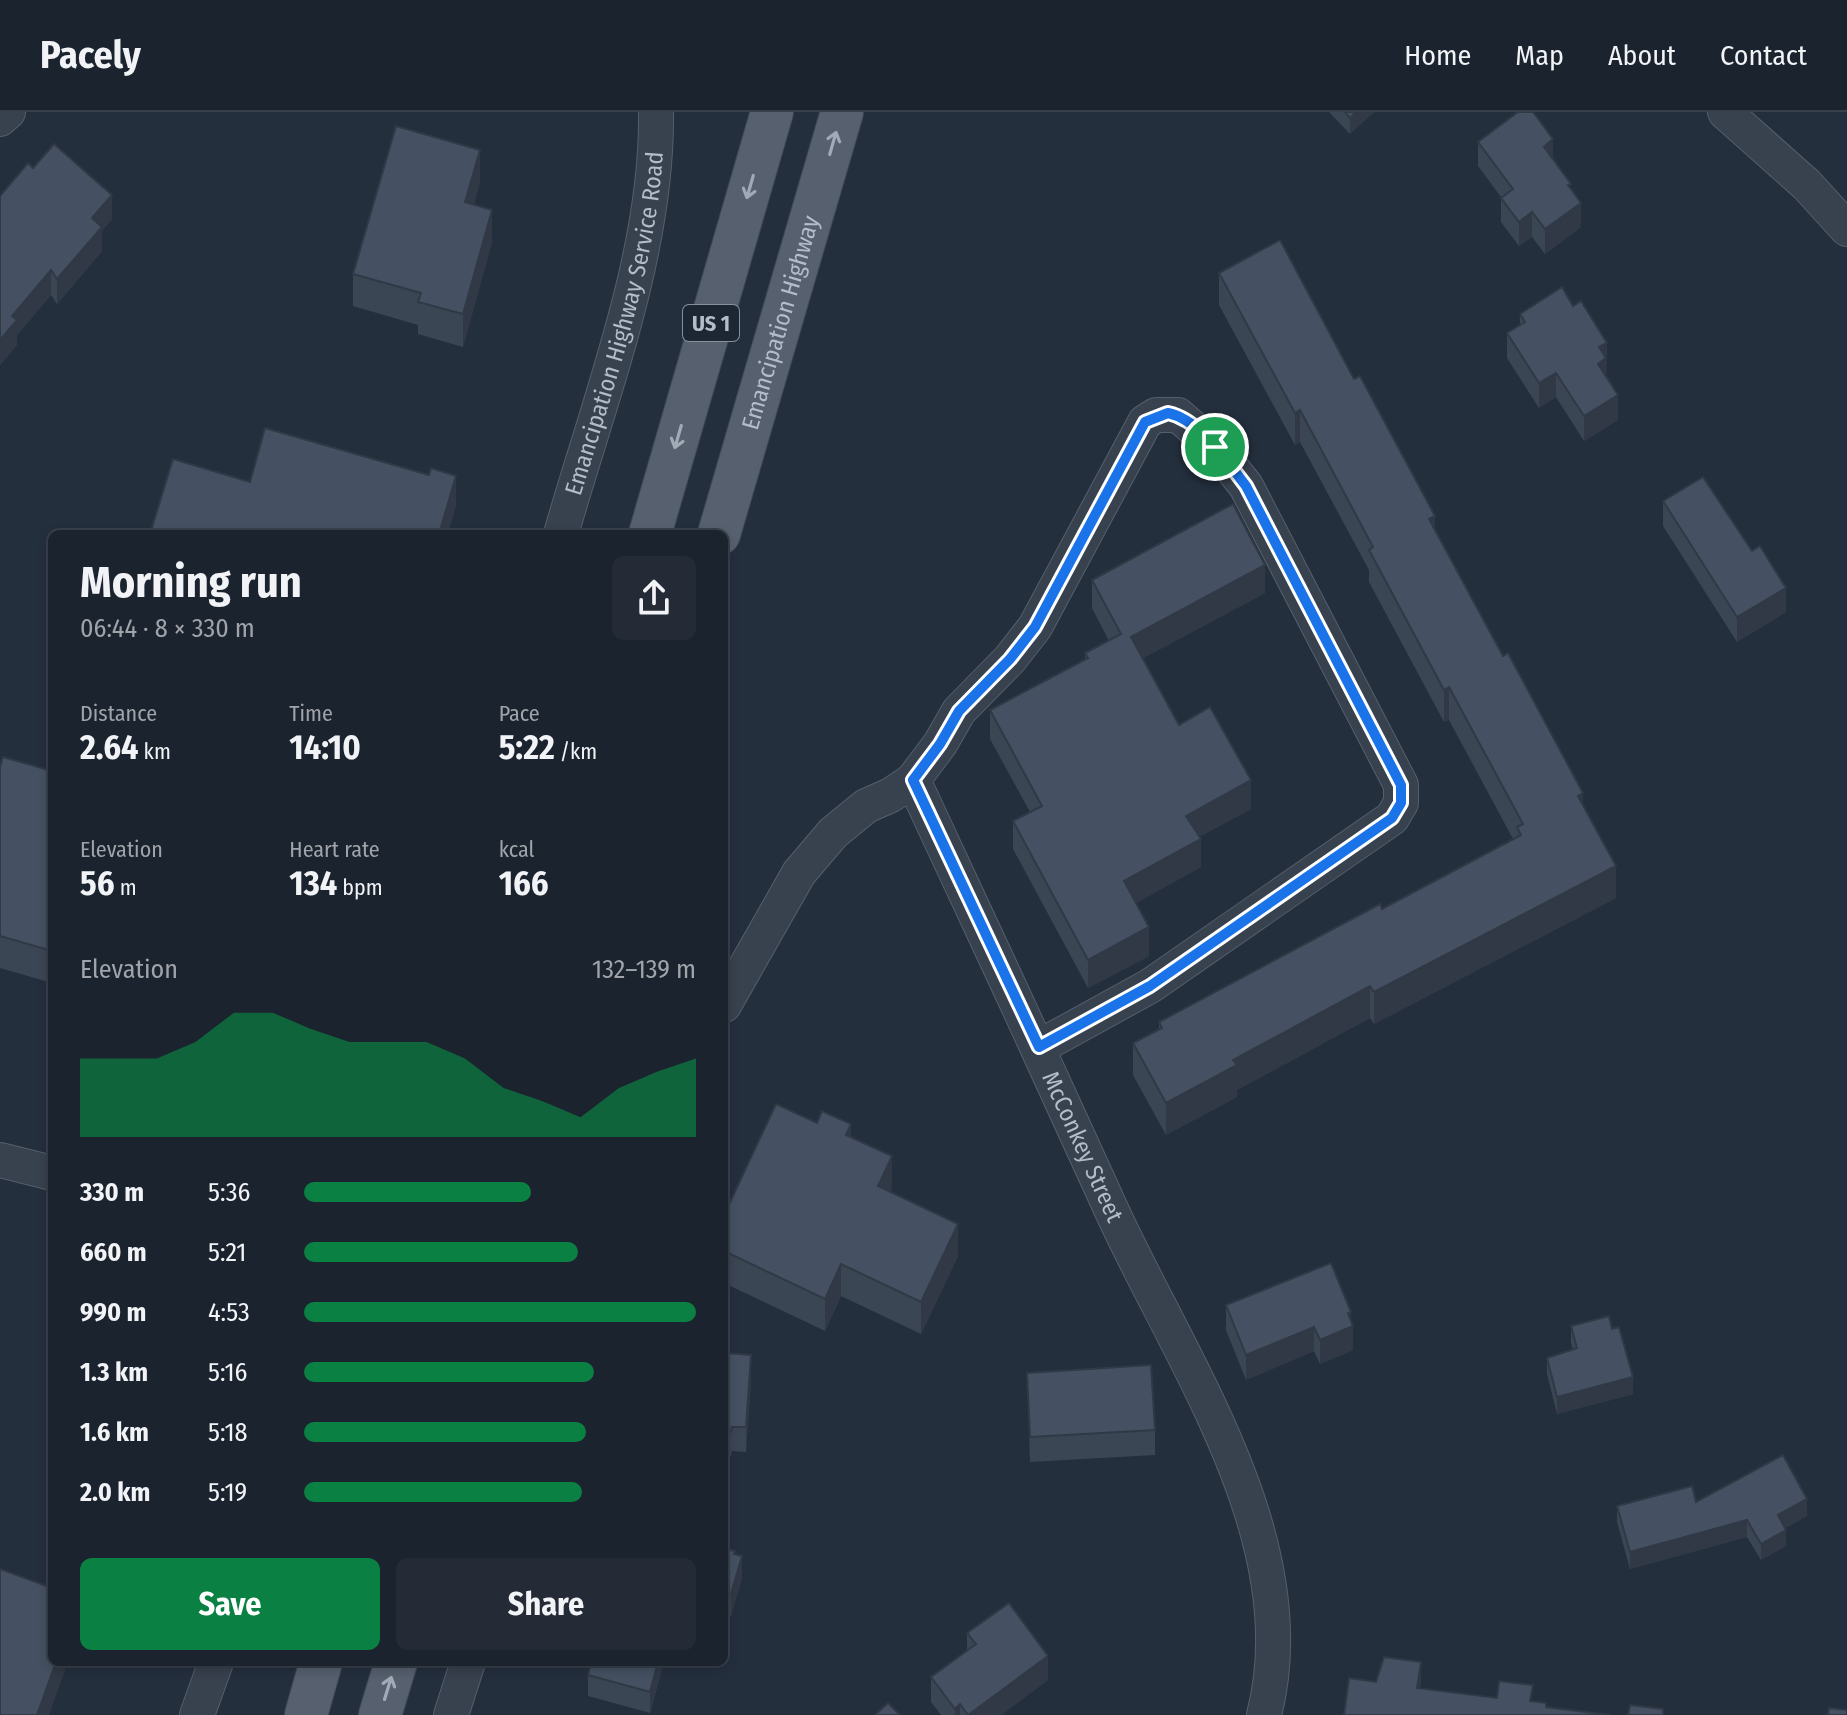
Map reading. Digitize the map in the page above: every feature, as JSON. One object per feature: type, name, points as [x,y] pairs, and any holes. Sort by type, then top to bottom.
[{"type":"main road","name":"US 1","points":[[651,530],[772,112]]},
{"type":"main road","name":"Emancipation Highway","points":[[720,530],[842,112]]},
{"type":"main road","points":[[306,1715],[320,1666]]},
{"type":"main road","points":[[380,1715],[395,1666]]},
{"type":"street","points":[[0,119],[8,112]]},
{"type":"street","name":"Emancipation Highway Service Road","points":[[562,530],[647,231],[657,159],[656,112]]},
{"type":"street","points":[[1725,112],[1807,185],[1847,229]]},
{"type":"street","points":[[728,998],[799,873],[833,833],[866,806],[891,795],[913,780],[940,744],[959,711],[1010,659],[1035,627],[1145,422],[1156,415],[1178,415],[1215,447],[1246,486],[1401,785],[1401,803],[1392,818],[1150,986],[1039,1047]]},
{"type":"street","name":"McConkey Street","points":[[913,780],[1113,1212],[1230,1454],[1250,1507],[1271,1600],[1273,1654],[1264,1715]]},
{"type":"street","points":[[0,1160],[48,1172]]},
{"type":"street","points":[[197,1715],[215,1666]]},
{"type":"street","points":[[451,1715],[467,1666]]},
{"type":"building","points":[[1518,112],[1533,112],[1553,139],[1544,147],[1581,203],[1545,229],[1532,212],[1519,222],[1501,198],[1513,189],[1478,142]]},
{"type":"building","points":[[396,126],[480,150],[465,202],[492,210],[463,314],[418,302],[421,293],[353,274]]},
{"type":"building","points":[[54,144],[112,195],[92,218],[102,227],[57,279],[51,270],[12,316],[17,320],[0,340],[0,196],[28,163],[33,168]]},
{"type":"building","points":[[1280,240],[1354,379],[1360,376],[1435,516],[1429,519],[1503,656],[1508,653],[1583,793],[1578,796],[1616,866],[1374,992],[1370,986],[1233,1060],[1237,1065],[1166,1103],[1133,1043],[1162,1028],[1159,1022],[1380,904],[1382,909],[1521,835],[1517,827],[1523,824],[1449,687],[1444,690],[1369,550],[1373,547],[1300,410],[1295,413],[1219,273]]},
{"type":"building","points":[[1562,287],[1573,306],[1581,301],[1607,343],[1599,347],[1606,358],[1598,364],[1618,395],[1584,416],[1556,373],[1539,383],[1507,333],[1525,322],[1520,314]]},
{"type":"building","points":[[265,428],[429,475],[431,468],[456,476],[440,530],[151,530],[173,459],[250,482]]},
{"type":"building","points":[[1703,477],[1752,551],[1760,546],[1786,588],[1737,617],[1663,501]]},
{"type":"building","points":[[1233,504],[1265,565],[1131,637],[1179,725],[1210,707],[1251,780],[1186,816],[1201,839],[1124,881],[1149,927],[1088,960],[1013,821],[1042,806],[990,710],[1088,658],[1085,653],[1121,634],[1092,580]]},
{"type":"building","points":[[3,757],[48,770],[48,950],[0,936],[0,767]]},
{"type":"building","points":[[776,1104],[817,1123],[822,1111],[851,1124],[846,1135],[892,1156],[878,1186],[958,1224],[921,1302],[841,1264],[825,1299],[728,1253],[728,1206]]},
{"type":"building","points":[[1331,1263],[1351,1312],[1348,1313],[1353,1326],[1320,1340],[1314,1327],[1246,1355],[1226,1305]]},
{"type":"building","points":[[1609,1316],[1612,1329],[1619,1327],[1633,1377],[1557,1397],[1547,1358],[1577,1348],[1571,1326]]},
{"type":"building","points":[[728,1353],[751,1355],[746,1427],[732,1427],[731,1432],[728,1432]]},
{"type":"building","points":[[1151,1365],[1155,1430],[1030,1437],[1027,1373]]},
{"type":"building","points":[[1783,1455],[1807,1499],[1778,1515],[1786,1530],[1761,1544],[1747,1520],[1630,1552],[1617,1506],[1692,1486],[1696,1502]]},
{"type":"building","points":[[728,1549],[742,1556],[731,1594],[728,1594]]},
{"type":"building","points":[[0,1569],[48,1587],[48,1666],[55,1666],[37,1715],[0,1715]]},
{"type":"building","points":[[1009,1603],[1048,1656],[968,1715],[960,1704],[955,1709],[931,1677],[976,1644],[967,1633]]},
{"type":"building","points":[[1384,1657],[1421,1662],[1417,1688],[1497,1698],[1499,1681],[1533,1685],[1530,1701],[1546,1703],[1546,1707],[1610,1715],[1344,1715],[1349,1678],[1376,1682]]},
{"type":"building","points":[[590,1666],[657,1666],[650,1692],[588,1675]]},
{"type":"building","points":[[888,1703],[900,1715],[875,1715]]},
{"type":"building","points":[[1630,1705],[1663,1709],[1663,1715],[1628,1715]]},
{"type":"building","points":[[1829,1708],[1847,1710],[1847,1715],[1828,1715]]},
{"type":"route","points":[[1156,415],[1178,415],[1215,447],[1246,486],[1358,697],[1401,785],[1401,803],[1392,818],[1150,986],[1039,1047],[913,780],[940,744],[959,711],[1010,659],[1035,627],[1145,422],[1156,415]]}]
